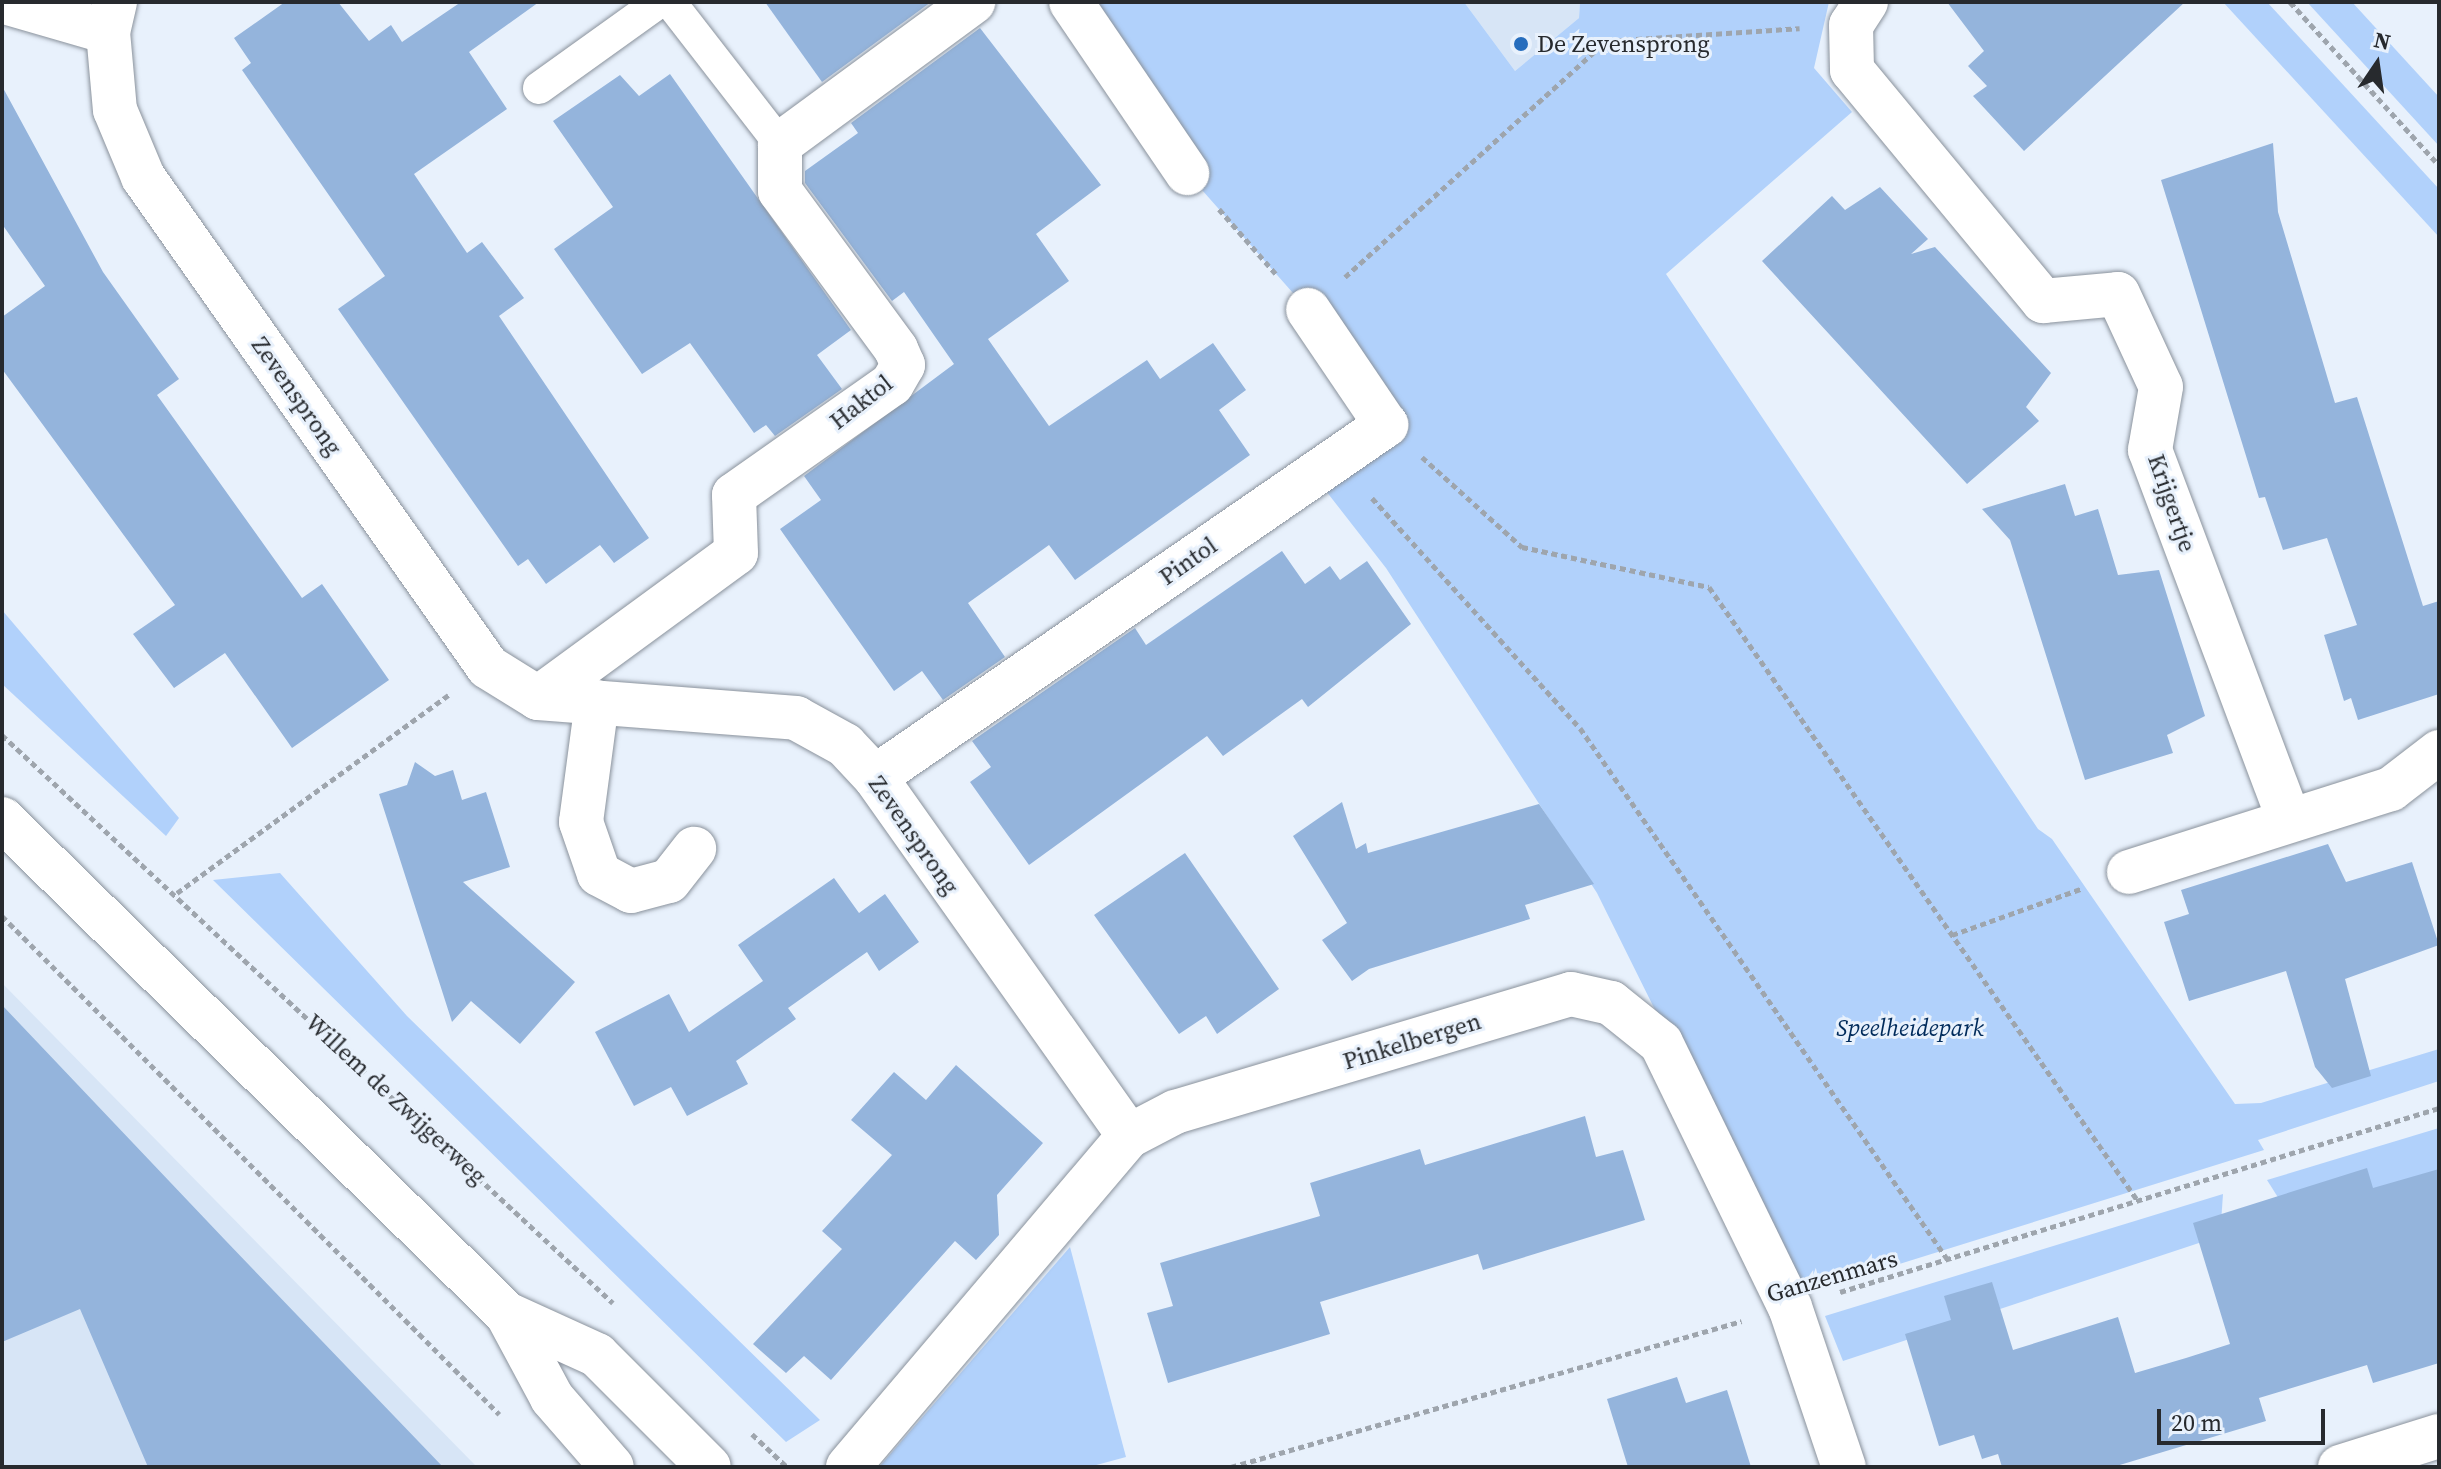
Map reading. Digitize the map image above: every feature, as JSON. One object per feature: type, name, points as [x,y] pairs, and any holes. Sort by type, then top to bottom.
[{"type":"street","points":[[780,144],[973,2]]},
{"type":"street","points":[[1071,2],[1187,173]]},
{"type":"street","points":[[11,11],[111,17]]},
{"type":"street","name":"Krijgertje","points":[[1859,13],[1852,70],[2043,301],[2118,294],[2161,387],[2150,450],[2288,817]]},
{"type":"street","name":"Zevensprong","points":[[111,17],[115,110],[143,177],[488,667],[538,698],[796,718],[845,745],[875,777],[1129,1136]]},
{"type":"street","name":"Haktol","points":[[538,698],[736,553],[734,495],[892,384],[903,365],[780,191],[780,144]]},
{"type":"street","points":[[1308,310],[1386,425]]},
{"type":"street","name":"Pintol","points":[[875,777],[1386,425]]},
{"type":"street","points":[[597,702],[581,822],[599,874],[631,891],[643,888],[669,881],[694,849]]},
{"type":"street","points":[[2129,872],[2288,817],[2391,789],[2439,752]]},
{"type":"street","points":[[2,819],[507,1314],[552,1398],[612,1467]]},
{"type":"street","name":"Pinkelbergen","points":[[848,1467],[1129,1136],[1175,1112],[1571,994],[1611,1003],[1661,1043],[1790,1307],[1844,1467]]},
{"type":"street","points":[[507,1314],[597,1355],[709,1467]]},
{"type":"street","points":[[2356,1465],[2439,1436]]},
{"type":"lane","points":[[539,88],[659,2]]},
{"type":"lane","points":[[670,2],[780,144]]},
{"type":"path","points":[[2290,2],[2439,165]]},
{"type":"path","points":[[1187,173],[1308,310],[1606,41],[1859,13]]},
{"type":"path","points":[[1386,425],[1522,547],[1709,587],[2138,1201]]},
{"type":"path","points":[[1336,459],[1580,728],[1948,1260]]},
{"type":"path","points":[[177,893],[488,667]]},
{"type":"path","name":"Willem de Zwijgerweg","points":[[2,735],[177,893],[624,1314]]},
{"type":"path","points":[[1952,935],[2129,872]]},
{"type":"path","points":[[2,916],[507,1422]]},
{"type":"path","name":"Ganzenmars","points":[[1231,1467],[1790,1307],[2439,1108]]},
{"type":"path","points":[[741,1423],[787,1467]]},
{"type":"shaded area","name":"De Zevensprong","points":[[1464,2],[1580,2],[1579,18],[1515,71]]},
{"type":"shaded area","points":[[2,983],[477,1467],[2,1467]]},
{"type":"green space","name":"Speelheidepark","points":[[1082,2],[1464,2],[1515,71],[1579,18],[1580,2],[1829,2],[1814,68],[1852,112],[1666,274],[2038,829],[2052,839],[2235,1104],[2261,1103],[2439,1049],[2439,1081],[2258,1140],[2264,1150],[1797,1296],[1597,893],[1386,568],[1319,482],[1392,427],[1308,310],[1187,173]]},
{"type":"green space","points":[[2223,2],[2267,2],[2439,189],[2439,237]]},
{"type":"green space","points":[[2307,2],[2352,2],[2439,97],[2439,146]]},
{"type":"green space","points":[[2,610],[179,818],[166,836],[2,684]]},
{"type":"green space","points":[[280,873],[407,1016],[820,1420],[786,1442],[213,880]]},
{"type":"green space","points":[[2439,1128],[2439,1171],[2291,1218],[2267,1180]]},
{"type":"green space","points":[[2223,1194],[2221,1223],[2208,1240],[1843,1361],[1825,1316]]},
{"type":"green space","points":[[1070,1247],[1126,1457],[1089,1467],[879,1467]]},
{"type":"building","points":[[285,2],[338,2],[369,41],[391,25],[402,42],[461,2],[539,2],[469,52],[507,109],[414,174],[467,253],[482,242],[524,298],[499,316],[649,538],[614,563],[600,545],[546,584],[528,559],[518,566],[338,309],[385,276],[242,70],[251,63],[234,38]]},
{"type":"building","points":[[765,2],[931,2],[822,82]]},
{"type":"building","points":[[1947,2],[2185,2],[2024,151],[1973,96],[1987,86],[1968,66],[1984,51]]},
{"type":"building","points":[[980,28],[1101,185],[1036,234],[1069,281],[988,339],[1049,426],[1147,360],[1160,379],[1213,343],[1246,390],[1219,410],[1250,455],[1075,580],[1049,545],[968,603],[1005,657],[943,700],[922,671],[894,691],[780,529],[821,500],[804,476],[954,364],[904,292],[892,301],[805,183],[805,171],[858,133],[851,123]]},
{"type":"building","points":[[670,74],[851,330],[817,355],[842,389],[775,436],[766,425],[754,433],[690,343],[642,374],[554,249],[613,207],[553,121],[620,75],[639,96]]},
{"type":"building","points":[[2,86],[103,272],[179,379],[157,395],[302,598],[322,584],[389,680],[292,748],[225,653],[174,688],[133,634],[175,605],[2,369],[2,317],[45,286],[2,224]]},
{"type":"building","points":[[2273,143],[2278,212],[2335,403],[2357,397],[2423,606],[2439,601],[2439,694],[2358,720],[2351,698],[2344,701],[2324,635],[2357,625],[2327,538],[2283,550],[2265,497],[2259,498],[2161,180]]},
{"type":"building","points":[[1880,187],[1928,239],[1911,254],[1935,247],[2051,373],[2026,407],[2039,421],[1967,484],[1762,261],[1832,196],[1845,210]]},
{"type":"building","points":[[2065,484],[2075,516],[2098,509],[2118,575],[2159,570],[2205,716],[2167,735],[2173,753],[2085,780],[2010,540],[1982,509]]},
{"type":"building","points":[[1282,551],[1305,584],[1330,566],[1340,580],[1367,561],[1411,624],[1308,707],[1302,699],[1223,756],[1207,736],[1029,865],[970,782],[991,767],[972,741],[1135,628],[1146,645]]},
{"type":"building","points":[[415,762],[435,776],[453,770],[462,800],[486,792],[510,867],[463,882],[575,982],[520,1044],[471,1001],[452,1022],[379,794],[407,785]]},
{"type":"building","points":[[1342,802],[1356,849],[1366,843],[1368,853],[1539,804],[1594,884],[1525,905],[1530,919],[1369,969],[1352,981],[1322,940],[1347,923],[1293,836]]},
{"type":"building","points":[[2328,844],[2346,882],[2412,862],[2439,945],[2345,979],[2371,1076],[2332,1088],[2315,1067],[2286,971],[2189,1001],[2164,922],[2189,914],[2181,890]]},
{"type":"building","points":[[1185,853],[1279,989],[1217,1034],[1206,1016],[1179,1034],[1094,915]]},
{"type":"building","points":[[834,878],[859,913],[885,894],[919,942],[879,971],[867,952],[788,1008],[796,1019],[736,1061],[748,1084],[687,1116],[671,1087],[634,1106],[595,1032],[669,994],[689,1032],[763,981],[738,945]]},
{"type":"building","points":[[2,1005],[443,1467],[148,1467],[80,1309],[2,1342]]},
{"type":"building","points":[[956,1065],[1043,1143],[997,1195],[999,1235],[976,1260],[955,1241],[831,1380],[804,1356],[786,1373],[753,1344],[842,1249],[822,1231],[892,1155],[851,1120],[894,1072],[926,1100]]},
{"type":"building","points":[[1585,1116],[1596,1157],[1623,1150],[1645,1220],[1483,1270],[1478,1254],[1320,1302],[1330,1334],[1168,1383],[1147,1313],[1173,1306],[1160,1263],[1320,1216],[1310,1183],[1420,1149],[1425,1165]]},
{"type":"building","points":[[2367,1168],[2373,1188],[2439,1169],[2439,1363],[2373,1383],[2367,1365],[2259,1398],[2266,1421],[2113,1467],[2002,1467],[1998,1454],[1982,1459],[1974,1435],[1939,1446],[1905,1334],[1951,1320],[1944,1296],[1992,1282],[2013,1350],[2118,1317],[2135,1373],[2186,1358],[2230,1344],[2193,1223]]},
{"type":"building","points":[[1677,1377],[1686,1403],[1727,1390],[1751,1467],[1628,1467],[1607,1399]]},
{"type":"place","name":"De Zevensprong","points":[[1521,44]]}]
